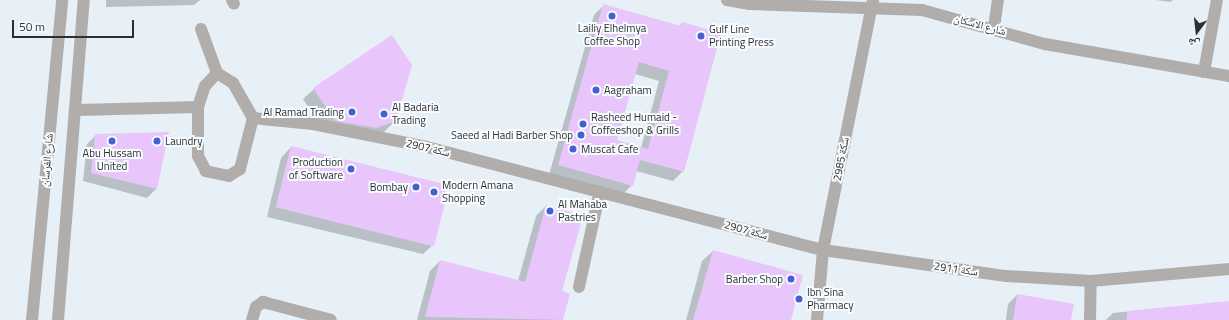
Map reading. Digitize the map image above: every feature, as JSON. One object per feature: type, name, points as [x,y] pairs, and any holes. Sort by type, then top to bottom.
[{"type":"street","name":"شارع الفرسان","points":[[32,320],[62,0]]},
{"type":"street","points":[[58,320],[77,110],[84,0]]},
{"type":"street","name":"شارع الاسكان","points":[[727,0],[798,3],[873,3],[922,10],[994,28],[1045,44],[1229,76]]},
{"type":"street","points":[[994,28],[998,0]]},
{"type":"street","points":[[1204,72],[1217,0]]},
{"type":"street","name":"سكة 2985","points":[[817,320],[823,250],[873,3]]},
{"type":"street","points":[[201,29],[217,73],[233,83],[253,118],[240,169],[229,176],[206,171],[198,156],[198,107],[205,86],[217,73]]},
{"type":"street","points":[[77,110],[198,107]]},
{"type":"street","name":"سكة 2907","points":[[253,118],[312,124],[427,147],[823,250]]},
{"type":"street","points":[[579,287],[600,191]]},
{"type":"street","name":"سكة 2911","points":[[823,250],[1006,276],[1090,281],[1229,269]]},
{"type":"street","points":[[1090,281],[1090,320]]},
{"type":"street","points":[[252,320],[256,307],[263,302],[331,320]]},
{"type":"building","points":[[603,4],[681,26],[682,22],[721,33],[684,172],[640,160],[633,186],[558,165]],"holes":[[[639,62],[669,71],[648,149],[617,140]]]},
{"type":"building","points":[[392,35],[412,65],[396,121],[376,128],[335,121],[313,88]]},
{"type":"building","points":[[169,132],[157,189],[91,173],[95,134]]},
{"type":"building","points":[[291,146],[449,185],[434,247],[276,207]]},
{"type":"building","points":[[546,205],[583,216],[562,291],[570,294],[563,320],[425,317],[440,260],[525,282]]},
{"type":"building","points":[[713,250],[803,275],[791,320],[693,320]]},
{"type":"building","points":[[1017,294],[1074,304],[1071,320],[1013,320]]},
{"type":"building","points":[[1229,301],[1229,320],[1127,320],[1127,311]]},
{"type":"place","name":"Lailiy Elhelmya Coffee Shop","points":[[612,16]]},
{"type":"place","name":"Gulf Line Printing Press","points":[[701,36]]},
{"type":"place","name":"Aagraham","points":[[596,90]]},
{"type":"place","name":"Al Ramad Trading","points":[[352,112]]},
{"type":"place","name":"Al Badaria Trading","points":[[384,114]]},
{"type":"place","name":"Rasheed Humaid - Coffeeshop & Grills","points":[[583,124]]},
{"type":"place","name":"Saeed al Hadi Barber Shop","points":[[581,135]]},
{"type":"place","name":"Abu Hussam United","points":[[112,141]]},
{"type":"place","name":"Laundry","points":[[157,141]]},
{"type":"place","name":"Muscat Cafe","points":[[573,149]]},
{"type":"place","name":"Production of Software","points":[[351,169]]},
{"type":"place","name":"Bombay","points":[[416,187]]},
{"type":"place","name":"Modern Amana Shopping","points":[[434,192]]},
{"type":"place","name":"Al Mahaba Pastries","points":[[550,211]]},
{"type":"place","name":"Barber Shop","points":[[791,279]]},
{"type":"place","name":"Ibn Sina Pharmacy","points":[[799,299]]}]
